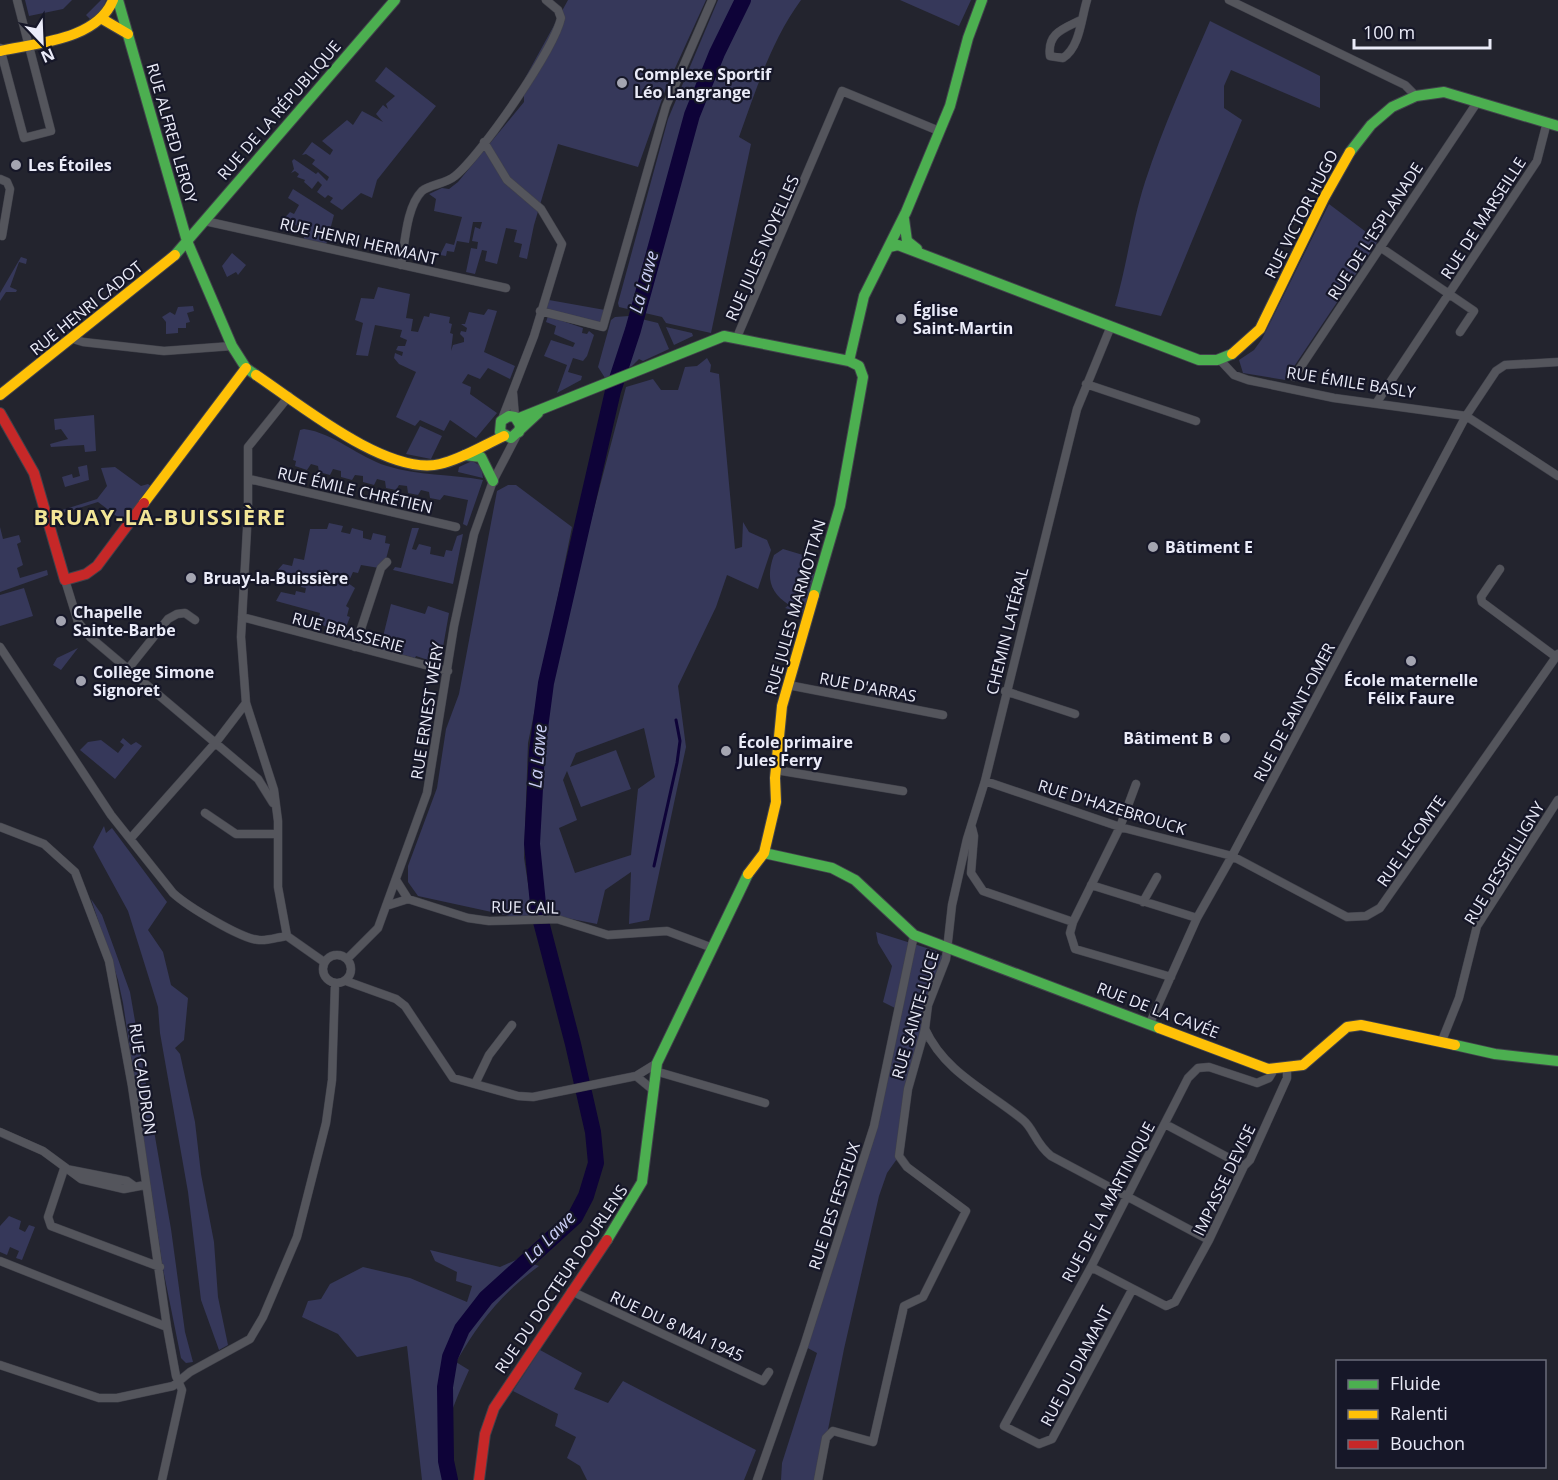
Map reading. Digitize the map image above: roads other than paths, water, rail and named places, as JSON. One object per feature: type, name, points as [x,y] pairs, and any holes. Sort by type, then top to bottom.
[{"type":"street","points":[[17,0],[29,45],[51,131],[24,138],[0,50],[29,45],[85,30],[104,20],[111,11],[113,0]]},
{"type":"street","name":"RUE ALFRED LEROY","points":[[118,0],[187,241],[232,346],[246,368]]},
{"type":"street","name":"RUE DE LA RÉPUBLIQUE","points":[[187,241],[395,0]]},
{"type":"street","points":[[401,265],[412,209],[423,190],[456,175],[484,142],[519,96],[560,26],[561,18],[558,10],[546,0]]},
{"type":"street","points":[[540,311],[603,327],[666,106],[712,0]]},
{"type":"street","points":[[465,455],[489,441],[516,418],[540,412],[711,339],[737,337],[849,361],[859,310],[906,212],[950,106],[968,38],[982,0]]},
{"type":"street","points":[[1081,20],[1054,34],[1049,46],[1050,56],[1063,58],[1071,53],[1081,20],[1087,0]]},
{"type":"street","points":[[1229,0],[1405,85],[1415,95]]},
{"type":"street","points":[[104,20],[128,34]]},
{"type":"street","name":"RUE JULES NOYELLES","points":[[737,337],[811,170],[842,91],[939,131]]},
{"type":"street","name":"RUE VICTOR HUGO","points":[[1220,360],[1249,342],[1260,329],[1338,168],[1351,148],[1374,123],[1415,95],[1444,92],[1558,126]]},
{"type":"street","name":"RUE DE L'ESPLANADE","points":[[1294,377],[1478,101]]},
{"type":"street","points":[[1547,122],[1558,116]]},
{"type":"street","name":"RUE DE MARSEILLE","points":[[1377,402],[1537,161],[1547,122]]},
{"type":"street","points":[[484,142],[507,180],[541,209],[560,239],[560,252],[513,392],[503,430],[507,456]]},
{"type":"street","points":[[0,178],[7,182],[10,189],[2,236]]},
{"type":"street","points":[[906,212],[903,226],[907,241],[933,258]]},
{"type":"street","name":"RUE HENRI HERMANT","points":[[205,221],[506,288]]},
{"type":"street","name":"RUE HENRI CADOT","points":[[0,395],[172,258],[187,241]]},
{"type":"street","points":[[889,247],[896,245],[933,258],[1199,360],[1220,360]]},
{"type":"street","points":[[1380,247],[1474,311],[1460,332]]},
{"type":"street","points":[[882,262],[896,254],[933,258]]},
{"type":"street","name":"CHEMIN LATÉRAL","points":[[948,946],[952,905],[985,781],[1005,691],[1086,384],[1111,326]]},
{"type":"street","points":[[73,339],[154,351],[232,346]]},
{"type":"street","name":"RUE ÉMILE BASLY","points":[[1220,360],[1234,375],[1248,380],[1334,398],[1377,402],[1466,416],[1558,476]]},
{"type":"street","name":"RUE JULES MARMOTTAN","points":[[653,1090],[656,1067],[710,947],[745,878],[764,853],[776,802],[776,770],[782,706],[840,506],[863,377],[859,366],[849,361]]},
{"type":"street","name":"RUE DE SAINT-OMER","points":[[1150,1023],[1197,918],[1233,856],[1466,416],[1496,371],[1505,365],[1558,362]]},
{"type":"street","points":[[65,580],[86,574],[97,566],[246,368],[346,436],[385,456],[422,465],[440,464],[472,453],[484,459],[493,482]]},
{"type":"street","points":[[1086,384],[1196,422]]},
{"type":"street","points":[[513,392],[516,418],[520,425],[518,434]]},
{"type":"street","points":[[287,936],[278,887],[277,834],[270,773],[246,703],[242,617],[249,479],[248,447],[289,396]]},
{"type":"street","points":[[0,412],[34,473],[81,626],[128,669],[217,741],[262,782],[275,807]]},
{"type":"street","points":[[518,434],[540,412]]},
{"type":"street","points":[[503,430],[518,434]]},
{"type":"street","name":"RUE ERNEST WÉRY","points":[[347,959],[378,928],[427,794],[467,563],[493,482],[518,434]]},
{"type":"street","name":"RUE ÉMILE CHRÉTIEN","points":[[249,479],[456,527]]},
{"type":"street","points":[[355,646],[381,567],[387,562]]},
{"type":"street","points":[[1500,569],[1481,597],[1482,602],[1557,656]]},
{"type":"street","points":[[128,669],[172,616],[185,613],[195,620]]},
{"type":"street","name":"RUE BRASSERIE","points":[[242,617],[448,671]]},
{"type":"street","points":[[0,648],[8,663],[162,882],[185,904],[254,939],[287,936],[324,962]]},
{"type":"street","name":"RUE LECOMTE","points":[[1233,856],[1347,917],[1366,916],[1380,908],[1557,656]]},
{"type":"street","name":"RUE D'ARRAS","points":[[788,686],[943,715]]},
{"type":"street","points":[[1005,691],[1075,714]]},
{"type":"street","points":[[130,839],[217,741],[246,703]]},
{"type":"street","points":[[776,770],[903,791]]},
{"type":"street","name":"RUE D'HAZEBROUCK","points":[[985,781],[1120,827],[1233,856]]},
{"type":"street","points":[[1136,784],[1120,827],[1072,922],[1070,933],[1075,949],[1171,978]]},
{"type":"street","name":"RUE DESSEILLIGNY","points":[[1441,1043],[1459,998],[1477,926],[1558,800]]},
{"type":"street","points":[[205,813],[236,834],[277,834]]},
{"type":"street","name":"RUE CAUDRON","points":[[0,827],[50,849],[69,865],[80,880],[109,961],[118,1002],[145,1185],[160,1267],[167,1327],[176,1376],[181,1382]]},
{"type":"street","points":[[972,828],[974,836],[972,873],[983,891],[1072,922]]},
{"type":"street","name":"RUE DE LA CAVÉE","points":[[764,853],[832,868],[855,880],[914,934],[1268,1069],[1303,1065],[1347,1027],[1361,1024],[1495,1054],[1558,1061]]},
{"type":"street","points":[[1143,902],[1157,877]]},
{"type":"street","points":[[386,906],[408,899],[396,880]]},
{"type":"street","points":[[1091,885],[1197,918]]},
{"type":"street","name":"RUE CAIL","points":[[408,899],[478,920],[552,919],[608,935],[668,931],[710,947]]},
{"type":"street","name":"RUE DES FESTEUX","points":[[757,1480],[804,1346],[874,1126],[914,934]]},
{"type":"street","name":"RUE SAINTE-LUCE","points":[[818,1480],[826,1438],[832,1431],[873,1442],[904,1306],[923,1297],[966,1211],[907,1167],[899,1156],[908,1089],[925,1029],[928,1005],[946,959],[948,946]]},
{"type":"street","points":[[324,962],[337,955],[347,959],[351,972],[346,981]]},
{"type":"street","points":[[324,962],[324,976],[335,984]]},
{"type":"street","points":[[335,984],[346,981],[396,999],[405,1006],[450,1074],[475,1084],[525,1097],[636,1076],[656,1067],[765,1103]]},
{"type":"street","points":[[0,1365],[99,1398],[117,1398],[173,1386],[181,1382],[190,1372],[250,1340],[297,1237],[327,1112],[332,1080],[335,984]]},
{"type":"street","points":[[475,1084],[489,1055],[512,1025]]},
{"type":"street","points":[[925,1029],[933,1047],[955,1071],[1026,1122],[1038,1146],[1060,1162],[1209,1240]]},
{"type":"street","name":"RUE DE LA MARTINIQUE","points":[[1004,1426],[1091,1267],[1188,1078],[1198,1068],[1209,1067],[1257,1083],[1269,1078],[1275,1068]]},
{"type":"street","name":"IMPASSE DEVISE","points":[[1132,1290],[1166,1306],[1175,1302],[1209,1240],[1244,1166],[1250,1160],[1287,1078],[1287,1067]]},
{"type":"street","points":[[636,1076],[653,1090]]},
{"type":"street","name":"RUE DU DOCTEUR DOURLENS","points":[[479,1480],[484,1434],[494,1408],[620,1221],[642,1182],[653,1090]]},
{"type":"street","points":[[1165,1124],[1244,1166]]},
{"type":"street","points":[[0,1132],[43,1151],[64,1169],[81,1179],[124,1189],[145,1185]]},
{"type":"street","points":[[64,1169],[48,1217],[51,1226],[160,1267]]},
{"type":"street","points":[[0,1261],[167,1327]]},
{"type":"street","points":[[1091,1267],[1132,1290]]},
{"type":"street","name":"RUE DU DIAMANT","points":[[1004,1426],[1039,1444],[1052,1439],[1132,1290]]},
{"type":"street","name":"RUE DU 8 MAI 1945","points":[[572,1291],[763,1380],[770,1372]]},
{"type":"street","points":[[162,1480],[179,1408],[181,1382]]},
{"type":"waterway","name":"La Lawe","points":[[450,1480],[446,1461],[445,1387],[450,1357],[462,1329],[486,1298],[575,1217],[586,1196],[596,1163],[593,1132],[573,1044],[539,914],[532,844],[537,751],[546,683],[613,391],[633,330],[692,115],[717,53],[743,0]]},
{"type":"waterway","points":[[654,866],[677,763],[680,741],[676,720]]},
{"type":"place","name":"Complexe Sportif Léo Langrange","points":[[622,83]]},
{"type":"place","name":"Les Étoiles","points":[[16,165]]},
{"type":"place","name":"Église Saint-Martin","points":[[901,319]]},
{"type":"place","name":"Bâtiment E","points":[[1153,547]]},
{"type":"place","name":"Bruay-la-Buissière","points":[[191,578]]},
{"type":"place","name":"Chapelle Sainte-Barbe","points":[[61,621]]},
{"type":"place","name":"École maternelle Félix Faure","points":[[1411,661]]},
{"type":"place","name":"Collège Simone Signoret","points":[[81,681]]},
{"type":"place","name":"Bâtiment B","points":[[1225,738]]},
{"type":"place","name":"École primaire Jules Ferry","points":[[726,751]]},
{"type":"district","name":"BRUAY-LA-BUISSIÈRE","points":[[160,517]]}]
